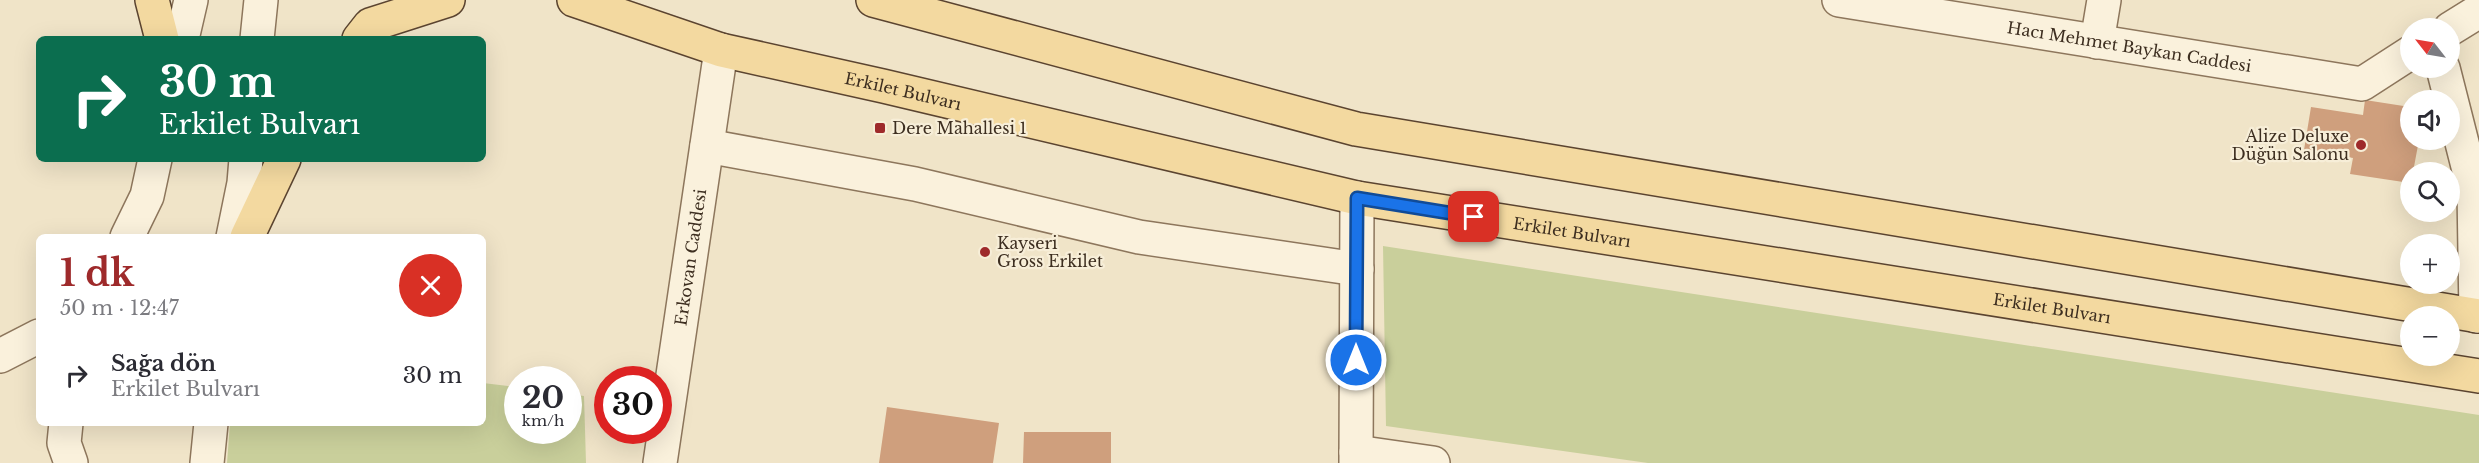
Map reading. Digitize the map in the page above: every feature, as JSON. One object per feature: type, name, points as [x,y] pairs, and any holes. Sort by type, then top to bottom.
[{"type":"main road","points":[[152,0],[161,36]]},
{"type":"main road","points":[[361,36],[369,25],[448,0]]},
{"type":"main road","name":"Erkilet Bulvarı","points":[[574,0],[721,50],[1357,198],[2479,376]]},
{"type":"main road","points":[[873,0],[1356,129],[2478,316]]},
{"type":"main road","points":[[247,234],[283,162]]},
{"type":"street","points":[[183,36],[191,0]]},
{"type":"street","points":[[257,36],[261,0]]},
{"type":"street","name":"Hacı Mehmet Baykan Caddesi","points":[[1839,0],[1895,4],[2097,42],[2362,84],[2400,59]]},
{"type":"street","points":[[2097,42],[2104,0]]},
{"type":"street","points":[[2460,23],[2479,11]]},
{"type":"street","name":"Erkovan Caddesi","points":[[660,463],[721,50]]},
{"type":"street","points":[[2446,78],[2474,190],[2478,316]]},
{"type":"street","points":[[707,146],[915,184],[1139,237],[1357,269]]},
{"type":"street","points":[[128,234],[147,196],[154,162]]},
{"type":"street","points":[[234,234],[246,162]]},
{"type":"street","points":[[1357,198],[1356,458],[1433,463]]},
{"type":"street","points":[[0,356],[36,338]]},
{"type":"street","points":[[66,426],[64,443],[71,463]]},
{"type":"street","points":[[207,463],[211,426]]},
{"type":"green space","points":[[1383,246],[2479,415],[2479,463],[1648,463],[1386,426]]},
{"type":"green space","points":[[486,383],[504,385],[504,444],[582,444],[582,396],[584,396],[586,463],[227,463],[230,426],[486,426]]},
{"type":"building","name":"Alize Deluxe Düğün Salonu","points":[[2365,100],[2400,105],[2400,150],[2417,150],[2415,162],[2400,162],[2400,182],[2350,174],[2353,158],[2304,150],[2311,107],[2363,115]]},
{"type":"building","points":[[887,407],[999,423],[993,463],[879,463]]},
{"type":"building","points":[[1024,432],[1111,432],[1111,463],[1023,463]]},
{"type":"place","name":"Dere Mahallesi 1","points":[[880,128]]},
{"type":"place","name":"Alize Deluxe Düğün Salonu","points":[[2361,145]]},
{"type":"place","name":"Kayseri Gross Erkilet","points":[[985,252]]},
{"type":"route","points":[[1356,360],[1357,198],[1474,217]]}]
